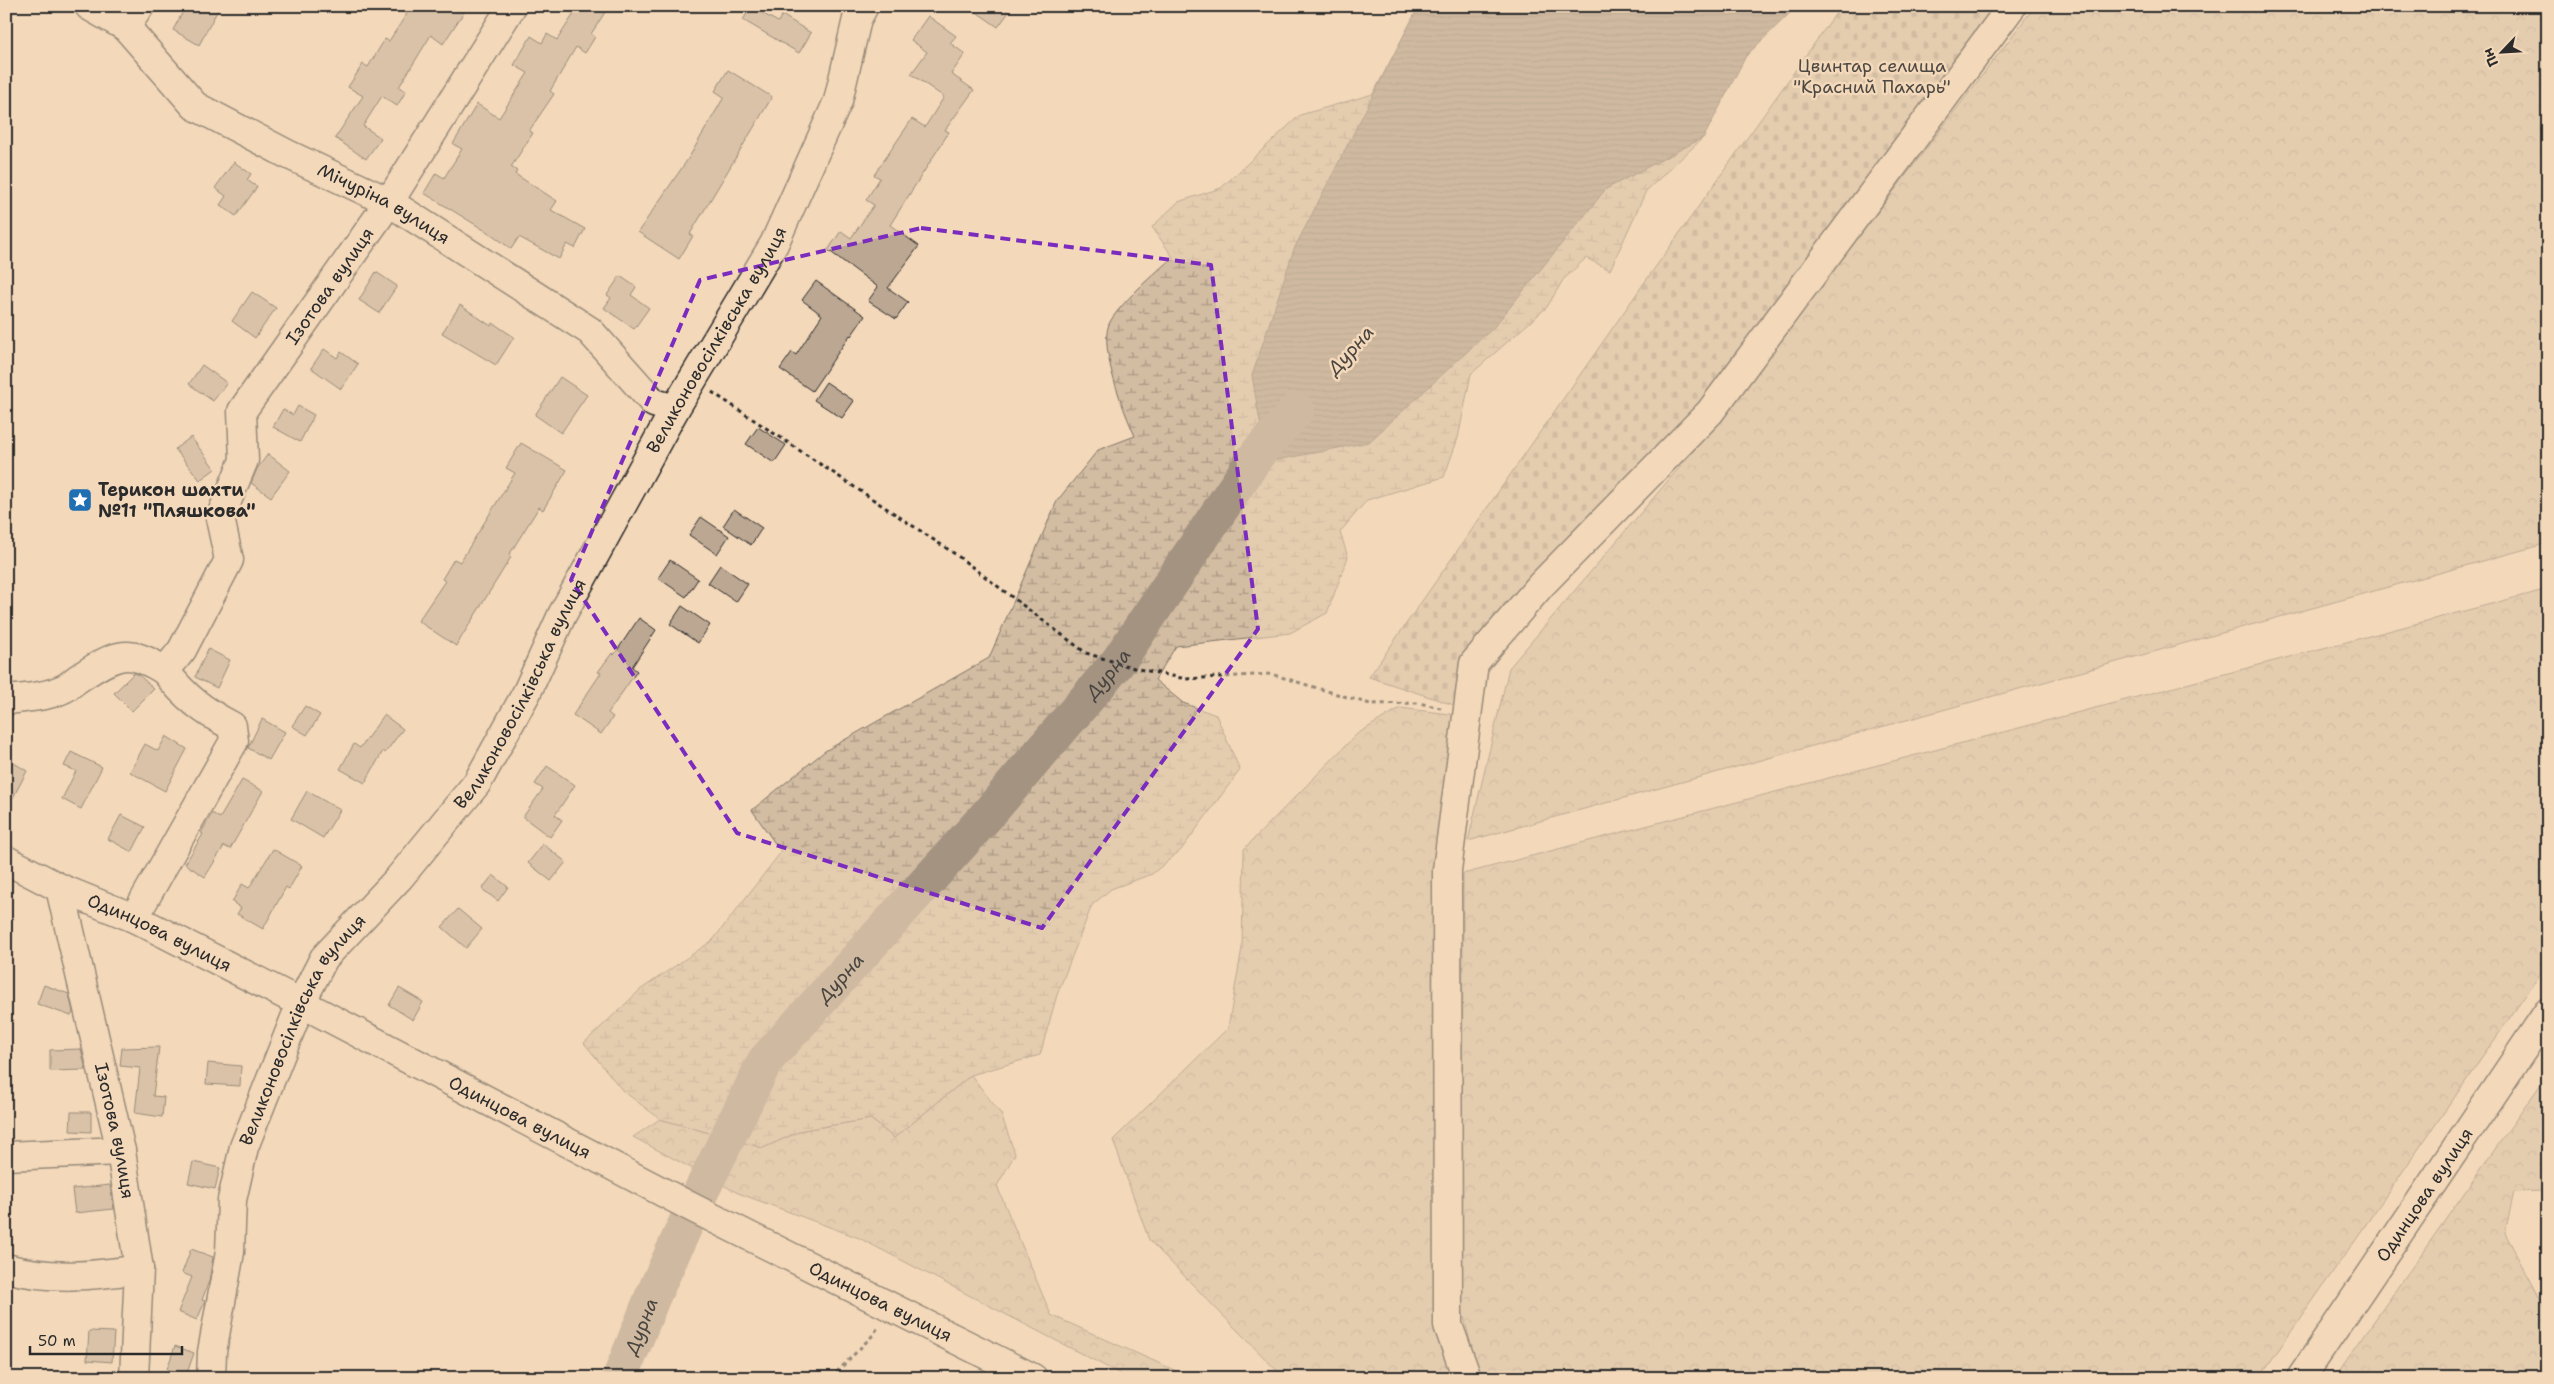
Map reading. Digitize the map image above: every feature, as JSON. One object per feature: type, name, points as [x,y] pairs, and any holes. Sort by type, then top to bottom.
[{"type":"street","name":"Мічуріна вулиця","points":[[89,6],[133,16],[195,106],[287,154],[389,202],[590,331],[654,403],[675,409]]},
{"type":"street","name":"Ізотова вулиця","points":[[165,671],[182,650],[229,560],[220,518],[244,460],[242,411],[389,202],[512,6]]},
{"type":"street","name":"Великоновосілківська вулиця","points":[[211,1378],[212,1352],[230,1252],[232,1200],[244,1147],[301,1003],[324,958],[400,878],[477,783],[526,692],[562,615],[675,409],[774,244],[838,101],[857,19],[864,6]]},
{"type":"street","points":[[1467,1378],[1448,1325],[1448,870],[1474,663],[1541,585],[1710,412],[2012,6]]},
{"type":"street","points":[[6,700],[44,695],[64,689],[100,664],[124,654],[148,660],[165,671],[177,686],[202,710],[232,726],[234,741],[134,918]]},
{"type":"street","name":"Одинцова вулиця","points":[[6,860],[60,888],[134,918],[684,1203],[1033,1378]]},
{"type":"street","name":"Ізотова вулиця","points":[[60,888],[121,1151],[139,1269],[134,1378]]},
{"type":"street","name":"Одинцова вулиця","points":[[2302,1378],[2548,1012]]},
{"type":"street","points":[[6,1156],[121,1151]]},
{"type":"street","points":[[6,1268],[24,1273],[90,1277],[139,1269]]},
{"type":"path","points":[[693,379],[955,554],[1086,653],[1134,668],[1186,679],[1271,674],[1370,704],[1419,703],[1467,714]]},
{"type":"path","points":[[831,1378],[873,1335],[892,1307]]},
{"type":"highlighted area","points":[[921,228],[1211,265],[1258,629],[1042,928],[737,833],[571,580],[700,280]]},
{"type":"green space","points":[[1419,6],[1606,189],[1704,137],[1646,191],[1610,270],[1586,258],[1563,280],[1547,307],[1471,374],[1458,438],[1444,477],[1367,500],[1340,532],[1348,557],[1327,613],[1290,633],[1176,646],[1155,680],[1183,703],[1216,715],[1240,770],[1181,850],[1152,874],[1111,889],[1092,905],[1057,995],[1040,1055],[971,1075],[894,1138],[871,1119],[803,1130],[763,1148],[660,1119],[622,1090],[584,1043],[640,990],[713,940],[781,852],[752,810],[825,751],[989,658],[1057,501],[1098,450],[1135,436],[1114,380],[1107,349],[1107,335],[1109,324],[1120,308],[1173,257],[1152,227],[1178,202],[1221,188],[1300,115],[1373,94]]},
{"type":"green space","name":"Цвинтар селища \"Красний Пахарь\"","points":[[1841,6],[2011,6],[1460,707],[1369,677],[1642,286]]},
{"type":"green space","points":[[2035,6],[2548,6],[2548,543],[1468,841],[1509,668],[1717,423]]},
{"type":"green space","points":[[2548,589],[2548,963],[2259,1378],[1479,1378],[1462,1309],[1463,874]]},
{"type":"green space","points":[[1400,708],[1458,715],[1456,1378],[1284,1378],[1149,1240],[1113,1140],[1228,1028],[1242,948],[1244,849],[1357,734]]},
{"type":"green space","points":[[2548,1074],[2548,1207],[2541,1191],[2514,1192],[2505,1233],[2548,1313],[2548,1373],[2543,1378],[2334,1378]]},
{"type":"green space","points":[[971,1075],[1001,1114],[1015,1154],[997,1186],[1051,1315],[1192,1378],[1128,1378],[859,1238],[738,1193],[633,1137],[660,1119],[763,1148],[803,1130],[871,1119],[894,1138]]},
{"type":"water","points":[[1419,6],[1797,6],[1746,56],[1704,137],[1606,189],[1493,328],[1369,442],[1267,462],[1252,376],[1294,249]]},
{"type":"building","points":[[186,6],[220,6],[199,45],[173,30]]},
{"type":"building","points":[[412,6],[468,6],[443,44],[431,35],[399,87],[406,91],[397,106],[382,96],[363,126],[381,138],[366,159],[335,138],[363,96],[348,87],[363,64],[368,67],[385,39],[389,41]]},
{"type":"building","points":[[579,6],[609,6],[591,34],[595,37],[585,53],[576,47],[550,91],[554,94],[529,131],[533,133],[511,167],[517,171],[515,174],[557,201],[551,210],[585,229],[575,248],[567,244],[559,259],[519,237],[511,249],[494,236],[424,193],[436,173],[444,178],[462,149],[453,144],[477,104],[499,118],[528,73],[514,65],[531,36],[542,43],[547,34],[557,40]]},
{"type":"building","points":[[968,6],[1000,6],[1009,12],[998,27]]},
{"type":"building","points":[[751,7],[778,22],[782,15],[811,33],[799,53],[743,20]]},
{"type":"building","points":[[928,16],[956,36],[950,43],[965,54],[951,74],[974,90],[945,130],[949,132],[890,225],[919,246],[888,288],[908,302],[896,319],[868,301],[878,287],[828,250],[841,231],[851,238],[874,205],[866,200],[880,178],[874,175],[912,119],[925,127],[944,97],[911,74],[927,52],[911,40]]},
{"type":"building","points":[[728,70],[772,97],[690,234],[693,236],[679,259],[638,232],[688,159],[724,97],[715,91]]},
{"type":"building","points":[[234,162],[251,174],[247,180],[257,187],[236,216],[220,205],[226,196],[215,188]]},
{"type":"building","points":[[376,272],[397,286],[379,313],[359,300]]},
{"type":"building","points":[[620,276],[636,287],[631,295],[649,308],[634,329],[604,308],[611,298],[607,295]]},
{"type":"building","points":[[816,281],[865,316],[812,391],[780,369],[792,352],[796,355],[822,315],[802,300]]},
{"type":"building","points":[[252,292],[276,308],[255,338],[232,321]]},
{"type":"building","points":[[460,305],[491,326],[493,323],[514,337],[496,365],[442,333]]},
{"type":"building","points":[[324,349],[337,358],[341,352],[358,364],[341,389],[311,368]]},
{"type":"building","points":[[202,365],[227,383],[213,401],[189,384]]},
{"type":"building","points":[[560,377],[587,395],[561,433],[535,415]]},
{"type":"building","points":[[826,382],[854,401],[842,418],[814,400]]},
{"type":"building","points":[[298,406],[314,415],[300,442],[273,427],[283,409],[293,415]]},
{"type":"building","points":[[758,427],[786,445],[774,463],[746,444]]},
{"type":"building","points":[[191,437],[215,469],[200,480],[175,449]]},
{"type":"building","points":[[521,443],[567,470],[543,510],[539,507],[509,555],[511,557],[456,646],[418,621],[445,581],[442,579],[454,559],[460,562],[515,473],[506,468]]},
{"type":"building","points":[[268,454],[290,471],[271,497],[251,483],[257,469]]},
{"type":"building","points":[[734,509],[762,528],[751,545],[723,526]]},
{"type":"building","points":[[701,517],[729,536],[717,554],[689,535]]},
{"type":"building","points":[[670,560],[698,579],[686,597],[658,578]]},
{"type":"building","points":[[720,565],[748,584],[736,602],[708,583]]},
{"type":"building","points":[[682,606],[710,625],[698,643],[670,624]]},
{"type":"building","points":[[639,618],[656,630],[632,667],[637,671],[608,713],[613,717],[601,734],[573,715],[601,673],[598,672],[612,653],[614,655]]},
{"type":"building","points":[[208,649],[230,660],[217,688],[195,677]]},
{"type":"building","points":[[134,673],[139,675],[154,689],[132,711],[114,693]]},
{"type":"building","points":[[305,706],[320,715],[307,735],[292,726]]},
{"type":"building","points":[[384,715],[403,729],[385,753],[383,751],[365,783],[340,769],[354,744],[360,748]]},
{"type":"building","points":[[262,719],[285,732],[269,760],[248,748]]},
{"type":"building","points":[[166,736],[187,749],[165,791],[130,772],[145,744],[158,751]]},
{"type":"building","points":[[71,752],[102,767],[81,809],[62,799],[76,771],[64,766]]},
{"type":"building","points":[[6,758],[27,771],[6,811]]},
{"type":"building","points":[[547,766],[575,785],[555,815],[562,820],[550,837],[523,817],[543,789],[535,784]]},
{"type":"building","points":[[242,780],[263,791],[230,849],[224,846],[205,877],[185,864],[203,834],[201,833],[212,813],[220,818]]},
{"type":"building","points":[[307,791],[340,810],[323,838],[291,819]]},
{"type":"building","points":[[121,815],[145,827],[132,852],[108,839]]},
{"type":"building","points":[[543,844],[566,862],[551,881],[528,863]]},
{"type":"building","points":[[273,849],[302,866],[289,889],[286,887],[263,929],[237,914],[241,908],[232,902],[242,884],[249,888]]},
{"type":"building","points":[[493,875],[508,887],[498,901],[482,889]]},
{"type":"building","points":[[458,909],[482,929],[466,948],[442,927]]},
{"type":"building","points":[[44,985],[69,994],[73,1012],[71,1016],[37,1004]]},
{"type":"building","points":[[399,988],[423,1002],[413,1020],[389,1005]]},
{"type":"building","points":[[159,1047],[153,1096],[164,1097],[162,1117],[135,1113],[140,1068],[120,1066],[122,1048]]},
{"type":"building","points":[[81,1049],[86,1070],[50,1071],[50,1050]]},
{"type":"building","points":[[208,1063],[241,1066],[240,1086],[206,1084]]},
{"type":"building","points":[[71,1112],[91,1112],[91,1132],[70,1131]]},
{"type":"building","points":[[193,1162],[220,1168],[215,1189],[188,1183]]},
{"type":"building","points":[[110,1185],[114,1209],[75,1213],[72,1189]]},
{"type":"building","points":[[191,1249],[213,1257],[209,1281],[202,1300],[205,1301],[197,1320],[178,1312],[192,1277],[182,1273]]},
{"type":"building","points":[[89,1331],[114,1332],[112,1362],[87,1360]]},
{"type":"building","points":[[175,1346],[194,1353],[186,1376],[167,1369]]},
{"type":"waterway","name":"Дурна","points":[[620,1378],[652,1298],[693,1208],[765,1061],[989,813],[1118,662],[1259,452],[1297,410]]},
{"type":"place","name":"Терикон шахти №11 \"Пляшкова\"","points":[[80,500]]}]
